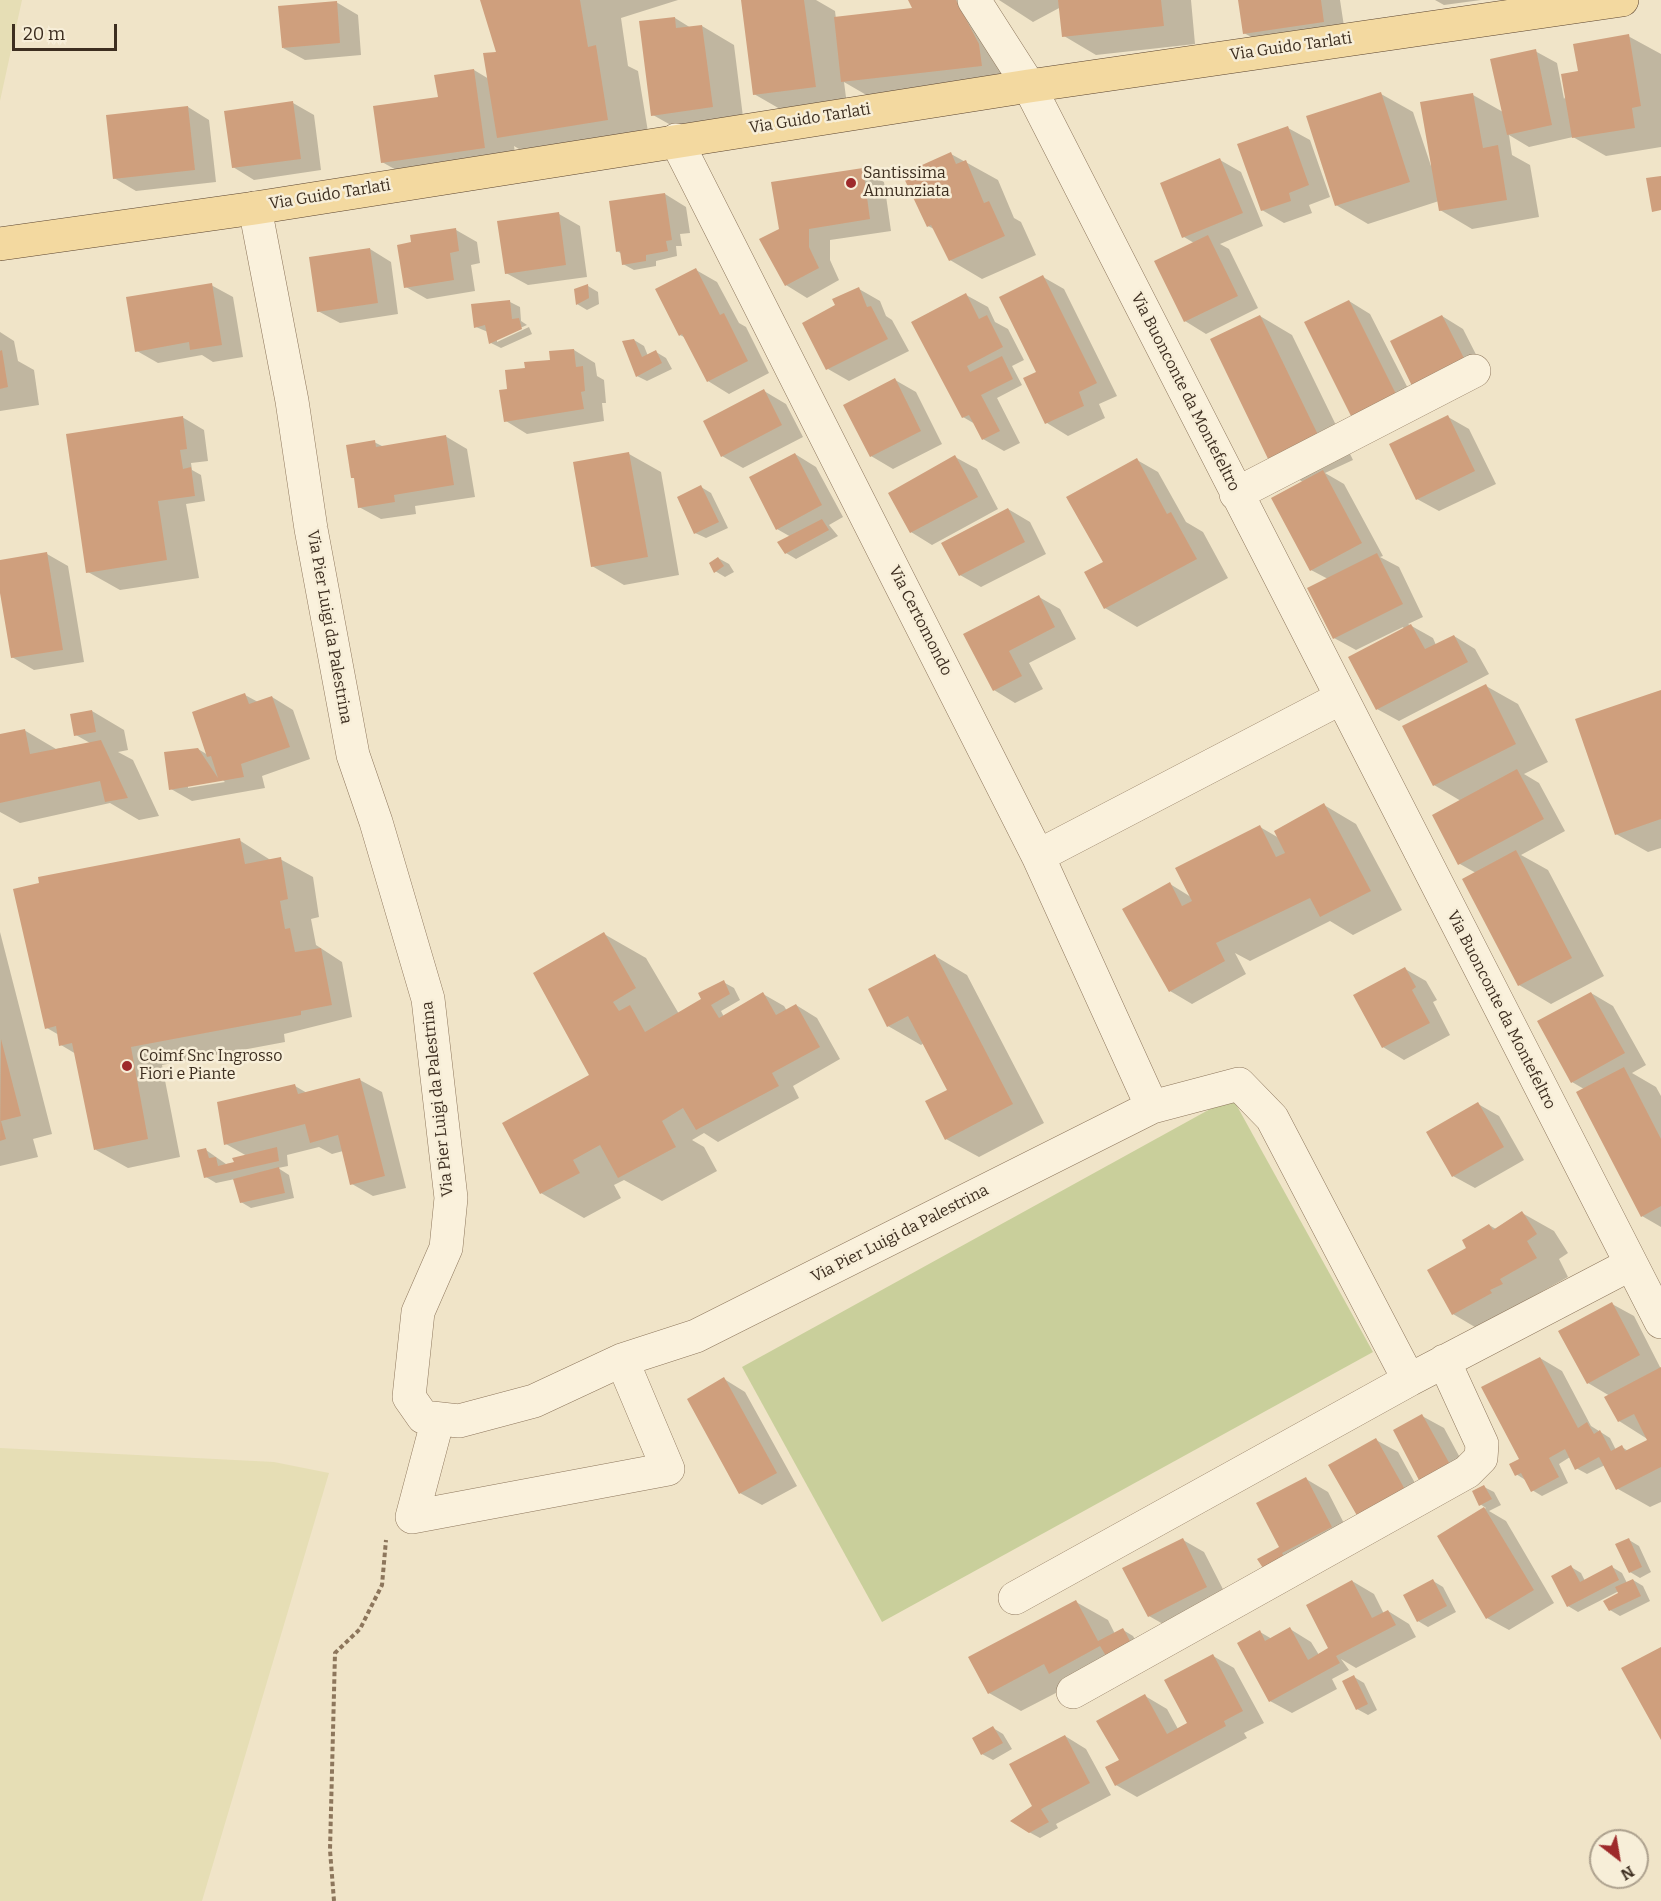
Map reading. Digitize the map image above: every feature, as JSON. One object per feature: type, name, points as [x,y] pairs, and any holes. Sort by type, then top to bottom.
[{"type":"main road","name":"Via Guido Tarlati","points":[[0,244],[255,207],[676,140],[1622,0]]},
{"type":"street","name":"Via Buonconte da Montefeltro","points":[[974,0],[1029,87],[1661,1322]]},
{"type":"street","name":"Via Certomondo","points":[[676,140],[1038,856],[1152,1107]]},
{"type":"street","name":"Via Pier Luigi da Palestrina","points":[[255,207],[292,401],[311,529],[353,755],[376,822],[428,999],[451,1198],[446,1248],[418,1312],[409,1397],[423,1417],[459,1421],[534,1401],[622,1360],[696,1336],[1152,1107],[1239,1084],[1272,1118],[1409,1380]]},
{"type":"street","points":[[1236,494],[1474,371]]},
{"type":"street","points":[[1038,856],[1341,698]]},
{"type":"street","points":[[1015,1598],[1409,1380],[1630,1264]]},
{"type":"street","points":[[438,1419],[412,1517],[668,1469],[622,1360]]},
{"type":"street","points":[[1073,1692],[1467,1472],[1481,1458],[1482,1444],[1444,1361]]},
{"type":"path","points":[[334,1901],[330,1850],[335,1653],[360,1629],[382,1586]]},
{"type":"shaded area","points":[[0,0],[22,0],[0,101]]},
{"type":"shaded area","points":[[0,1448],[274,1462],[329,1473],[202,1901],[0,1901]]},
{"type":"green space","points":[[1232,1097],[1373,1352],[882,1622],[742,1367]]},
{"type":"building","points":[[480,0],[580,0],[588,47],[596,45],[608,120],[497,138],[483,53],[496,52]]},
{"type":"building","points":[[741,0],[804,0],[816,87],[753,95]]},
{"type":"building","points":[[908,0],[956,0],[979,44],[982,66],[841,82],[834,17],[912,8]]},
{"type":"building","points":[[1058,0],[1161,0],[1164,26],[1062,37]]},
{"type":"building","points":[[1238,0],[1321,0],[1324,22],[1243,34]]},
{"type":"building","points":[[337,1],[340,43],[282,48],[278,6]]},
{"type":"building","points":[[675,17],[676,28],[702,25],[713,107],[651,116],[639,21]]},
{"type":"building","points":[[1629,34],[1641,106],[1632,108],[1635,128],[1572,138],[1561,74],[1578,71],[1573,44]]},
{"type":"building","points":[[1536,49],[1552,125],[1507,135],[1490,59]]},
{"type":"building","points":[[474,69],[485,148],[381,163],[373,106],[438,97],[434,75]]},
{"type":"building","points":[[1381,92],[1410,182],[1335,206],[1306,116]]},
{"type":"building","points":[[1473,93],[1483,148],[1498,145],[1507,200],[1439,211],[1420,102]]},
{"type":"building","points":[[293,101],[301,159],[232,168],[224,111]]},
{"type":"building","points":[[188,106],[195,170],[113,179],[106,115]]},
{"type":"building","points":[[1288,126],[1309,185],[1289,193],[1291,201],[1261,211],[1237,144]]},
{"type":"building","points":[[951,152],[956,164],[966,160],[984,203],[989,201],[1005,236],[949,261],[931,225],[927,227],[902,174]]},
{"type":"building","points":[[1220,158],[1243,213],[1182,238],[1160,183]]},
{"type":"building","points":[[863,168],[870,219],[809,229],[809,247],[819,268],[785,286],[759,239],[779,229],[771,182]]},
{"type":"building","points":[[1661,176],[1661,210],[1652,212],[1646,178]]},
{"type":"building","points":[[665,193],[672,240],[666,241],[668,251],[646,255],[646,261],[622,265],[620,251],[616,252],[609,201]]},
{"type":"building","points":[[559,212],[566,265],[505,274],[497,221]]},
{"type":"building","points":[[456,228],[459,251],[450,253],[454,280],[404,288],[397,245],[411,242],[410,235]]},
{"type":"building","points":[[1208,235],[1238,296],[1184,322],[1154,261]]},
{"type":"building","points":[[370,248],[378,303],[317,312],[309,257]]},
{"type":"building","points":[[696,268],[720,315],[724,313],[748,361],[707,382],[682,334],[679,336],[655,289]]},
{"type":"building","points":[[1043,275],[1097,383],[1079,392],[1084,406],[1045,424],[1023,378],[1036,372],[999,297]]},
{"type":"building","points":[[212,283],[222,345],[190,350],[189,342],[135,352],[126,297]]},
{"type":"building","points":[[588,284],[589,298],[576,305],[574,289]]},
{"type":"building","points":[[859,287],[867,307],[871,306],[888,339],[826,370],[802,323],[835,305],[832,299]]},
{"type":"building","points":[[966,293],[979,319],[987,315],[1003,347],[967,366],[970,372],[1002,356],[1013,379],[981,395],[1000,431],[982,440],[969,415],[962,418],[911,322]]},
{"type":"building","points":[[510,300],[512,319],[519,318],[522,329],[489,344],[485,325],[474,328],[471,304]]},
{"type":"building","points":[[1349,300],[1398,398],[1353,420],[1304,322]]},
{"type":"building","points":[[1260,315],[1321,441],[1271,465],[1210,339]]},
{"type":"building","points":[[1442,315],[1468,366],[1415,392],[1390,341]]},
{"type":"building","points":[[634,339],[642,357],[656,350],[662,363],[636,377],[622,341]]},
{"type":"building","points":[[574,349],[576,367],[583,366],[585,391],[581,392],[584,409],[504,422],[499,390],[507,389],[505,370],[525,368],[524,362],[550,360],[549,351]]},
{"type":"building","points":[[2,350],[8,387],[0,389],[0,351]]},
{"type":"building","points":[[895,378],[921,431],[870,457],[843,405]]},
{"type":"building","points":[[764,389],[782,425],[721,457],[703,421]]},
{"type":"building","points":[[1448,415],[1475,471],[1416,500],[1389,444]]},
{"type":"building","points":[[183,416],[187,449],[180,450],[183,469],[191,467],[195,496],[158,501],[167,560],[86,573],[66,434]]},
{"type":"building","points":[[446,435],[454,485],[394,495],[395,502],[358,508],[346,445],[375,440],[376,447]]},
{"type":"building","points":[[629,452],[648,557],[591,567],[573,462]]},
{"type":"building","points":[[795,453],[822,505],[776,530],[749,477]]},
{"type":"building","points":[[955,455],[978,497],[910,533],[888,493]]},
{"type":"building","points":[[1137,458],[1167,514],[1171,512],[1197,559],[1104,609],[1084,572],[1103,562],[1066,497]]},
{"type":"building","points":[[1323,470],[1362,543],[1310,571],[1271,498]]},
{"type":"building","points":[[701,485],[719,522],[694,534],[677,497]]},
{"type":"building","points":[[1008,508],[1025,542],[959,576],[941,543]]},
{"type":"building","points":[[822,519],[829,530],[785,554],[777,542]]},
{"type":"building","points":[[47,552],[63,650],[11,658],[0,593],[0,560]]},
{"type":"building","points":[[1377,553],[1403,604],[1333,639],[1307,588]]},
{"type":"building","points":[[718,557],[724,566],[714,573],[709,563]]},
{"type":"building","points":[[1039,595],[1055,627],[1009,651],[1022,676],[993,691],[963,634]]},
{"type":"building","points":[[1411,624],[1425,649],[1454,635],[1468,662],[1376,710],[1348,657]]},
{"type":"building","points":[[1486,684],[1516,744],[1433,786],[1402,726]]},
{"type":"building","points":[[1661,690],[1661,819],[1615,835],[1575,719]]},
{"type":"building","points":[[245,693],[249,704],[272,696],[290,747],[241,764],[244,777],[169,790],[164,752],[198,748],[218,778],[211,756],[207,757],[192,712]]},
{"type":"building","points":[[92,710],[96,732],[74,736],[70,714]]},
{"type":"building","points":[[25,729],[30,754],[101,740],[128,798],[105,802],[100,781],[0,803],[0,734]]},
{"type":"building","points":[[1517,769],[1544,819],[1458,865],[1432,815]]},
{"type":"building","points":[[1324,803],[1371,891],[1320,917],[1310,898],[1216,943],[1225,961],[1169,992],[1122,909],[1170,882],[1182,906],[1192,901],[1175,868],[1260,825],[1276,857],[1285,853],[1274,831]]},
{"type":"building","points":[[240,838],[245,864],[281,857],[288,899],[280,901],[285,929],[290,928],[295,952],[321,948],[332,1005],[301,1011],[301,1015],[131,1047],[148,1139],[94,1150],[72,1043],[59,1046],[56,1026],[45,1029],[13,889],[39,883],[38,877]]},
{"type":"building","points":[[1516,850],[1572,958],[1518,986],[1462,879]]},
{"type":"building","points":[[604,932],[636,988],[613,1002],[619,1011],[630,1005],[645,1032],[701,999],[698,993],[724,980],[730,994],[711,1005],[719,1018],[763,992],[776,1015],[796,1004],[820,1047],[772,1073],[779,1086],[696,1130],[683,1108],[662,1121],[676,1147],[618,1178],[600,1145],[573,1160],[580,1173],[540,1194],[502,1123],[589,1075],[533,973]]},
{"type":"building","points":[[935,954],[1013,1104],[945,1140],[925,1101],[947,1090],[908,1016],[887,1027],[868,989]]},
{"type":"building","points":[[1405,967],[1416,987],[1412,990],[1430,1023],[1382,1048],[1353,995]]},
{"type":"building","points":[[1591,992],[1625,1053],[1571,1083],[1537,1021]]},
{"type":"building","points":[[1,1039],[21,1116],[1,1121],[6,1139],[0,1141]]},
{"type":"building","points":[[1624,1067],[1661,1139],[1661,1206],[1641,1217],[1576,1092]]},
{"type":"building","points":[[360,1078],[385,1176],[350,1185],[338,1135],[310,1143],[305,1124],[224,1145],[217,1102],[295,1084],[298,1094]]},
{"type":"building","points":[[1478,1102],[1504,1147],[1452,1177],[1426,1132]]},
{"type":"building","points":[[277,1147],[279,1161],[204,1178],[197,1150],[206,1148],[209,1158],[216,1157],[218,1166],[234,1162],[232,1158]]},
{"type":"building","points":[[279,1167],[285,1193],[240,1203],[233,1179]]},
{"type":"building","points":[[1522,1211],[1537,1234],[1527,1241],[1537,1258],[1500,1279],[1503,1284],[1490,1290],[1492,1293],[1452,1315],[1427,1270],[1466,1248],[1462,1240],[1489,1224],[1493,1230]]},
{"type":"building","points":[[1612,1302],[1640,1355],[1587,1384],[1558,1331]]},
{"type":"building","points":[[1540,1357],[1578,1428],[1587,1422],[1594,1434],[1600,1430],[1611,1451],[1622,1445],[1625,1451],[1647,1440],[1634,1414],[1618,1422],[1604,1397],[1661,1367],[1661,1467],[1616,1490],[1599,1457],[1575,1470],[1565,1449],[1549,1458],[1559,1477],[1531,1492],[1521,1473],[1515,1476],[1509,1464],[1519,1459],[1481,1387]]},
{"type":"building","points":[[724,1377],[777,1473],[739,1494],[687,1399]]},
{"type":"building","points":[[1422,1414],[1452,1468],[1421,1484],[1393,1430]]},
{"type":"building","points":[[1376,1438],[1407,1493],[1359,1519],[1328,1465]]},
{"type":"building","points":[[1306,1477],[1332,1527],[1282,1553],[1286,1560],[1265,1571],[1257,1559],[1279,1547],[1256,1503]]},
{"type":"building","points":[[1484,1485],[1492,1499],[1479,1506],[1472,1491]]},
{"type":"building","points":[[1484,1507],[1534,1590],[1486,1619],[1437,1536]]},
{"type":"building","points":[[1183,1538],[1207,1587],[1148,1617],[1122,1568]]},
{"type":"building","points":[[1629,1538],[1642,1567],[1629,1573],[1615,1544]]},
{"type":"building","points":[[1571,1565],[1580,1582],[1612,1565],[1619,1580],[1567,1607],[1551,1576]]},
{"type":"building","points":[[1433,1579],[1447,1606],[1417,1622],[1403,1595]]},
{"type":"building","points":[[1633,1579],[1641,1596],[1609,1611],[1603,1601],[1618,1593],[1615,1587]]},
{"type":"building","points":[[1352,1580],[1372,1618],[1388,1610],[1396,1625],[1336,1656],[1340,1663],[1269,1702],[1237,1643],[1260,1630],[1265,1641],[1290,1627],[1308,1660],[1328,1648],[1306,1605]]},
{"type":"building","points":[[1076,1600],[1098,1641],[1123,1628],[1131,1643],[1106,1656],[1100,1646],[1049,1674],[1044,1664],[988,1694],[968,1657]]},
{"type":"building","points":[[1661,1647],[1661,1740],[1621,1668]]},
{"type":"building","points":[[1213,1654],[1243,1711],[1224,1721],[1226,1726],[1115,1786],[1105,1767],[1119,1760],[1096,1721],[1145,1694],[1167,1734],[1187,1723],[1164,1680]]},
{"type":"building","points":[[1354,1675],[1368,1704],[1356,1710],[1342,1681]]},
{"type":"building","points":[[993,1726],[1003,1743],[981,1755],[972,1738]]},
{"type":"building","points":[[1065,1735],[1090,1783],[1041,1809],[1049,1822],[1029,1833],[1010,1821],[1032,1806],[1009,1764]]},
{"type":"place","name":"Santissima Annunziata","points":[[851,183]]},
{"type":"place","name":"Coimf Snc Ingrosso Fiori e Piante","points":[[127,1066]]}]
